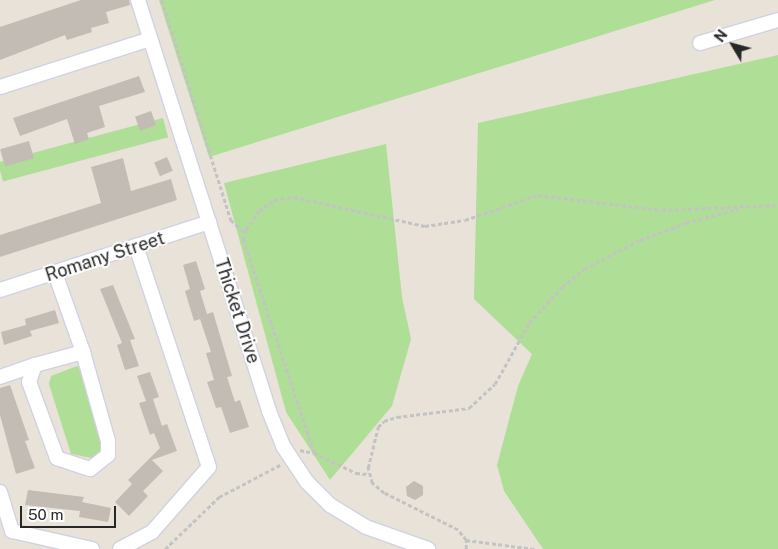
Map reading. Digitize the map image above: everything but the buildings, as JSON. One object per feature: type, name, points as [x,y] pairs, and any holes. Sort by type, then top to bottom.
[{"type":"street","name":"Thicket Drive","points":[[138,0],[269,411],[294,464],[320,496],[345,516],[389,538],[428,549]]},
{"type":"street","points":[[700,43],[778,20]]},
{"type":"street","points":[[0,87],[150,39]]},
{"type":"street","name":"Romany Street","points":[[0,290],[209,222]]},
{"type":"street","points":[[120,549],[152,532],[209,467],[136,246]]},
{"type":"street","points":[[35,365],[29,382],[57,458],[90,469],[108,455],[108,441],[83,352],[55,273]]},
{"type":"street","points":[[0,377],[83,352]]},
{"type":"street","points":[[0,492],[12,531],[92,549]]},
{"type":"path","points":[[162,0],[231,220],[245,233]]},
{"type":"path","points":[[314,453],[245,249],[245,233],[265,206],[294,197],[425,226],[465,220],[538,195],[662,210],[744,208],[778,205]]},
{"type":"path","points":[[466,549],[466,540],[458,530],[378,489],[368,474],[374,436],[384,421],[460,412],[479,402],[495,384],[529,323],[562,287],[584,269],[606,255],[677,226],[744,208]]},
{"type":"path","points":[[298,450],[314,453],[356,473],[368,474]]},
{"type":"path","points":[[165,549],[219,497],[281,464]]},
{"type":"path","points":[[466,540],[534,549]]},
{"type":"green space","points":[[159,0],[715,0],[209,157]]},
{"type":"green space","points":[[778,55],[778,549],[543,549],[504,491],[497,465],[518,386],[532,354],[474,299],[478,123]]},
{"type":"green space","points":[[163,118],[168,137],[3,182],[0,162]]},
{"type":"green space","points":[[386,144],[402,297],[411,339],[392,406],[330,480],[286,412],[224,183]]},
{"type":"green space","points":[[77,366],[85,373],[105,445],[101,454],[92,458],[71,454],[49,384],[51,376]]}]
